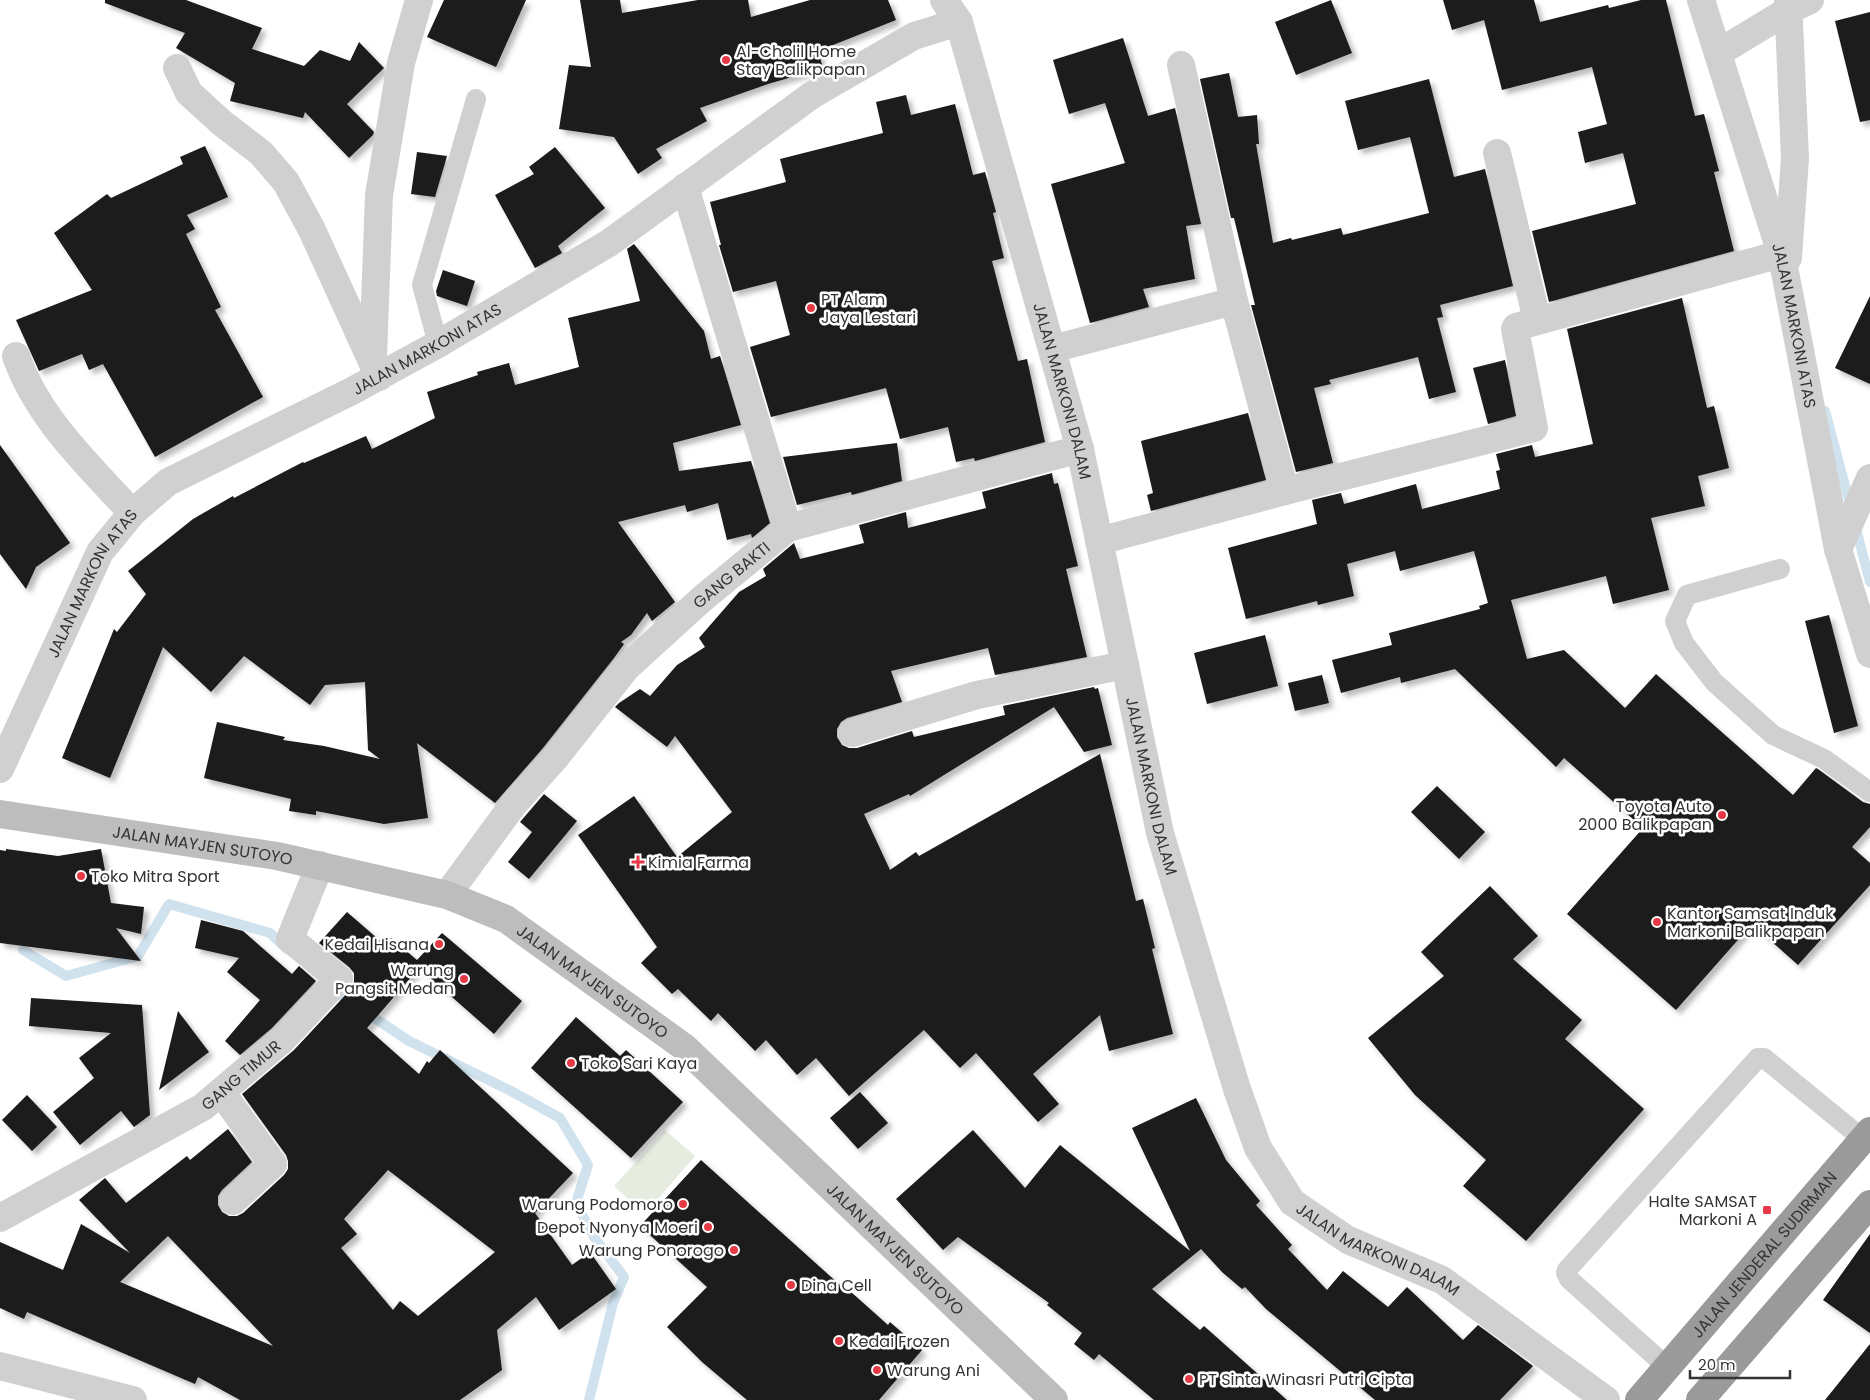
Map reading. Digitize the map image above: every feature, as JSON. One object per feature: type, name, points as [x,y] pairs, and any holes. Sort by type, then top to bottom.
[{"type":"highway","name":"JALAN JENDERAL SUDIRMAN","points":[[1639,1400],[1868,1138]]},
{"type":"highway","points":[[1700,1400],[1870,1204]]},
{"type":"main road","name":"JALAN MAYJEN SUTOYO","points":[[0,814],[192,842],[320,865],[447,896],[506,919],[684,1047],[1054,1400]]},
{"type":"street","points":[[376,370],[379,194],[401,63],[418,0]]},
{"type":"street","name":"JALAN MARKONI ATAS","points":[[1700,0],[1784,265],[1838,550],[1870,654]]},
{"type":"street","points":[[1718,54],[1796,3]]},
{"type":"street","points":[[1099,541],[1285,491],[1534,428],[1515,329],[1520,325],[1784,265],[1795,158],[1796,3]]},
{"type":"street","name":"JALAN MARKONI ATAS","points":[[0,769],[100,552],[132,513],[168,482],[376,370],[438,344],[609,243],[812,95],[914,36],[958,7]]},
{"type":"street","name":"JALAN MARKONI DALAM","points":[[958,7],[1080,450],[1160,833],[1237,1089],[1258,1148],[1292,1202],[1348,1240],[1442,1280],[1606,1400]]},
{"type":"street","points":[[1180,65],[1234,301],[1285,491]]},
{"type":"street","points":[[177,68],[190,93],[222,123],[261,153],[286,182],[312,230],[376,370]]},
{"type":"street","points":[[1497,153],[1538,320]]},
{"type":"street","points":[[685,187],[788,528],[1080,450]]},
{"type":"street","points":[[1052,349],[1234,301]]},
{"type":"street","points":[[16,356],[24,379],[51,422],[132,513]]},
{"type":"street","points":[[1838,550],[1870,478]]},
{"type":"street","name":"GANG BAKTI","points":[[447,896],[512,806],[554,758],[626,668],[703,598],[788,528]]},
{"type":"street","points":[[852,733],[977,696],[1125,665]]},
{"type":"street","name":"GANG TIMUR","points":[[0,1218],[204,1107],[283,1039],[340,980],[290,939],[320,865]]},
{"type":"street","points":[[221,1092],[273,1164],[233,1201]]},
{"type":"street","points":[[0,1366],[133,1400]]},
{"type":"lane","points":[[438,344],[422,285],[476,99]]},
{"type":"lane","points":[[1780,568],[1687,595],[1675,622],[1684,643],[1714,682],[1773,735],[1824,759],[1870,792]]},
{"type":"lane","points":[[1667,1367],[1569,1279],[1566,1273],[1567,1270],[1758,1058],[1764,1058],[1868,1138]]},
{"type":"shaded area","points":[[665,1130],[695,1156],[645,1214],[614,1186]]},
{"type":"building","points":[[105,0],[186,0],[262,28],[252,49],[304,66],[320,50],[350,61],[359,42],[384,68],[347,104],[374,132],[373,135],[349,158],[305,112],[303,118],[230,101],[235,83],[176,48],[185,33],[105,3]]},
{"type":"building","points":[[444,0],[526,0],[496,67],[427,37]]},
{"type":"building","points":[[580,0],[620,0],[622,13],[698,0],[748,0],[751,17],[810,0],[888,0],[896,20],[818,51],[823,68],[768,84],[700,108],[707,121],[656,149],[662,158],[638,174],[614,137],[559,129],[569,65],[591,67]]},
{"type":"building","points":[[1331,0],[1352,53],[1296,75],[1275,22]]},
{"type":"building","points":[[1443,0],[1534,0],[1540,22],[1608,5],[1609,8],[1641,0],[1666,0],[1695,116],[1704,114],[1719,171],[1714,172],[1734,251],[1549,302],[1532,231],[1636,204],[1623,153],[1585,163],[1578,132],[1607,124],[1592,67],[1502,90],[1484,20],[1452,30]]},
{"type":"building","points":[[1870,12],[1870,120],[1860,122],[1835,21]]},
{"type":"building","points":[[1123,38],[1148,116],[1175,108],[1201,224],[1186,226],[1195,279],[1143,289],[1149,307],[1090,323],[1051,184],[1125,163],[1105,103],[1069,114],[1053,60]]},
{"type":"building","points":[[1229,73],[1238,117],[1257,115],[1259,144],[1256,144],[1273,243],[1341,228],[1343,235],[1429,213],[1410,137],[1358,150],[1345,101],[1429,79],[1454,177],[1485,169],[1513,286],[1440,305],[1443,317],[1437,318],[1456,392],[1429,399],[1418,357],[1329,380],[1331,384],[1314,388],[1333,463],[1296,472],[1251,305],[1255,305],[1234,218],[1231,218],[1200,79]]},
{"type":"building","points":[[906,95],[911,115],[955,104],[973,175],[985,172],[996,212],[993,213],[1004,258],[992,261],[1018,361],[1027,359],[1045,442],[975,461],[974,458],[956,462],[948,427],[900,439],[886,388],[771,417],[750,347],[790,335],[776,281],[733,292],[719,245],[721,245],[710,202],[786,182],[780,159],[883,133],[876,102]]},
{"type":"building","points":[[205,146],[228,197],[187,215],[195,229],[186,234],[221,307],[215,310],[263,397],[155,457],[103,364],[89,370],[82,354],[39,371],[16,320],[92,290],[54,233],[107,194],[111,198],[183,164],[180,157]]},
{"type":"building","points":[[555,147],[605,208],[558,246],[562,253],[535,268],[495,195],[534,174],[529,167]]},
{"type":"building","points":[[417,152],[447,156],[435,197],[411,194]]},
{"type":"building","points":[[634,244],[704,331],[711,359],[720,356],[741,425],[673,443],[679,471],[751,461],[770,523],[752,538],[751,534],[727,540],[718,503],[687,512],[685,505],[618,522],[675,602],[652,621],[647,613],[631,635],[621,642],[624,644],[614,658],[543,748],[495,803],[417,743],[428,818],[384,824],[316,811],[316,815],[289,811],[291,799],[204,778],[217,722],[285,737],[283,740],[324,746],[380,759],[368,750],[365,682],[325,685],[310,705],[244,656],[211,692],[163,647],[110,778],[62,758],[114,629],[117,632],[146,594],[128,571],[193,519],[233,496],[234,498],[303,462],[366,436],[372,449],[435,418],[427,392],[478,375],[477,372],[509,363],[515,385],[579,367],[568,318],[640,301],[627,249]]},
{"type":"building","points":[[443,270],[475,281],[467,306],[437,296],[436,291]]},
{"type":"building","points":[[1870,296],[1870,384],[1835,368]]},
{"type":"building","points":[[1682,298],[1707,408],[1714,406],[1729,468],[1698,476],[1705,506],[1651,518],[1669,590],[1613,604],[1606,576],[1511,600],[1527,659],[1564,650],[1625,708],[1656,674],[1793,795],[1816,768],[1818,769],[1863,802],[1870,804],[1870,827],[1852,847],[1870,863],[1870,885],[1798,965],[1752,924],[1676,1010],[1567,914],[1643,828],[1564,758],[1556,767],[1455,669],[1401,683],[1400,677],[1341,693],[1332,660],[1392,645],[1389,633],[1480,609],[1479,606],[1488,603],[1474,551],[1400,571],[1395,551],[1347,564],[1354,596],[1318,605],[1317,601],[1246,619],[1228,548],[1317,524],[1312,500],[1341,493],[1344,504],[1416,484],[1422,509],[1500,489],[1496,471],[1500,470],[1496,454],[1532,445],[1535,457],[1593,444],[1567,329]]},
{"type":"building","points":[[1505,360],[1516,416],[1488,424],[1473,368]]},
{"type":"building","points":[[1248,413],[1266,480],[1151,511],[1147,495],[1153,493],[1141,441]]},
{"type":"building","points":[[897,443],[902,481],[852,495],[851,492],[797,505],[783,457]]},
{"type":"building","points":[[0,445],[70,543],[36,567],[26,589],[0,554]]},
{"type":"building","points":[[1052,473],[1054,484],[1058,483],[1078,566],[1066,569],[1087,657],[995,675],[988,648],[891,671],[902,702],[847,718],[841,722],[837,729],[837,737],[842,745],[849,748],[857,748],[912,731],[914,737],[1005,715],[1003,706],[1094,687],[1095,689],[1098,688],[1112,745],[1084,752],[1054,707],[910,796],[909,794],[864,814],[890,870],[916,852],[919,856],[1100,754],[1136,901],[1143,899],[1155,948],[1152,949],[1173,1034],[1109,1051],[1100,1015],[1033,1074],[1059,1104],[1038,1122],[976,1053],[960,1068],[924,1030],[849,1096],[816,1058],[797,1075],[766,1040],[755,1051],[718,1013],[711,1021],[678,989],[672,994],[641,963],[657,947],[578,835],[634,796],[677,857],[732,812],[675,736],[667,747],[615,707],[640,689],[650,696],[677,665],[705,647],[699,638],[739,592],[766,576],[763,569],[794,543],[800,559],[864,543],[859,525],[906,512],[908,528],[986,508],[982,492]]},
{"type":"building","points":[[1829,615],[1858,726],[1834,733],[1805,621]]},
{"type":"building","points":[[1265,635],[1278,686],[1207,704],[1194,653]]},
{"type":"building","points":[[1322,675],[1329,703],[1295,711],[1288,683]]},
{"type":"building","points":[[1437,786],[1485,832],[1459,859],[1411,812]]},
{"type":"building","points":[[544,794],[577,821],[529,879],[508,862],[532,832],[520,822]]},
{"type":"building","points":[[6,849],[58,856],[101,849],[111,903],[144,907],[141,934],[116,928],[141,961],[0,943],[0,850],[6,851]]},
{"type":"building","points":[[1490,886],[1538,936],[1513,959],[1582,1020],[1565,1039],[1644,1109],[1526,1241],[1463,1186],[1486,1160],[1415,1095],[1368,1038],[1444,976],[1421,952]]},
{"type":"building","points":[[347,912],[385,945],[391,938],[417,960],[442,933],[522,1001],[494,1034],[419,968],[367,1028],[419,1074],[427,1061],[429,1063],[440,1050],[573,1173],[535,1213],[572,1265],[590,1252],[616,1289],[559,1330],[536,1297],[497,1330],[502,1370],[460,1400],[240,1400],[198,1377],[195,1384],[27,1312],[24,1319],[0,1308],[0,1242],[63,1270],[81,1224],[130,1253],[79,1200],[105,1178],[126,1203],[187,1156],[190,1160],[228,1129],[252,1162],[218,1196],[218,1205],[222,1212],[229,1216],[237,1216],[243,1213],[284,1175],[288,1169],[286,1155],[242,1094],[294,1050],[351,989],[354,982],[354,973],[319,943]],"holes":[[[388,1170],[495,1252],[418,1316],[400,1301],[393,1310],[341,1248],[357,1234],[344,1219]],[[168,1236],[273,1346],[120,1282]]]},
{"type":"building","points":[[201,920],[243,931],[292,974],[299,966],[316,981],[272,1028],[240,1055],[225,1041],[260,1000],[227,972],[239,958],[195,948]]},
{"type":"building","points":[[31,998],[142,1005],[150,1115],[134,1127],[121,1111],[80,1145],[53,1112],[94,1078],[79,1058],[111,1033],[29,1026]]},
{"type":"building","points":[[178,1011],[209,1052],[159,1090]]},
{"type":"building","points":[[576,1017],[620,1056],[626,1050],[683,1102],[631,1158],[531,1068]]},
{"type":"building","points":[[860,1092],[888,1123],[858,1149],[830,1118]]},
{"type":"building","points":[[27,1095],[57,1127],[32,1151],[2,1120]]},
{"type":"building","points":[[1196,1098],[1226,1160],[1260,1201],[1256,1205],[1292,1245],[1288,1249],[1327,1290],[1343,1271],[1388,1307],[1407,1287],[1463,1340],[1478,1325],[1533,1366],[1500,1400],[1375,1400],[1266,1309],[1245,1287],[1242,1289],[1222,1272],[1201,1249],[1152,1289],[1200,1330],[1204,1326],[1287,1400],[1154,1400],[1099,1354],[1094,1360],[1074,1344],[1082,1333],[1047,1305],[1049,1303],[958,1237],[943,1250],[896,1199],[973,1130],[1025,1188],[1060,1145],[1190,1251],[1132,1128]]},
{"type":"building","points":[[701,1160],[850,1294],[851,1292],[888,1325],[890,1322],[922,1350],[879,1400],[747,1400],[702,1362],[667,1327],[707,1287],[640,1226]]},
{"type":"building","points":[[1870,1234],[1870,1333],[1823,1300]]},
{"type":"building","points":[[1870,1344],[1870,1400],[1825,1400]]},
{"type":"waterway","points":[[1825,411],[1851,508]]},
{"type":"waterway","points":[[1855,525],[1870,582]]},
{"type":"waterway","points":[[23,950],[66,976],[138,956],[169,904],[270,933],[287,949]]},
{"type":"waterway","points":[[331,989],[409,1041],[511,1091],[560,1118],[588,1165],[576,1203],[594,1237],[624,1277],[613,1303],[589,1400]]},
{"type":"place","name":"Al-Cholil Home Stay Balikpapan","points":[[726,60]]},
{"type":"place","name":"PT Alam Jaya Lestari","points":[[811,308]]},
{"type":"place","name":"Toyota Auto 2000 Balikpapan","points":[[1722,815]]},
{"type":"place","name":"Kimia Farma","points":[[638,862]]},
{"type":"place","name":"Toko Mitra Sport","points":[[81,876]]},
{"type":"place","name":"Kantor Samsat Induk Markoni Balikpapan","points":[[1657,922]]},
{"type":"place","name":"Kedai Hisana","points":[[439,944]]},
{"type":"place","name":"Warung Pangsit Medan","points":[[464,979]]},
{"type":"place","name":"Toko Sari Kaya","points":[[571,1063]]},
{"type":"place","name":"Warung Podomoro","points":[[683,1204]]},
{"type":"place","name":"Halte SAMSAT Markoni A","points":[[1767,1210]]},
{"type":"place","name":"Depot Nyonya Moeri","points":[[708,1227]]},
{"type":"place","name":"Warung Ponorogo","points":[[734,1250]]},
{"type":"place","name":"Dina Cell","points":[[791,1285]]},
{"type":"place","name":"Kedai Frozen","points":[[839,1341]]},
{"type":"place","name":"Warung Ani","points":[[877,1370]]},
{"type":"place","name":"PT Sinta Winasri Putri Cipta","points":[[1189,1379]]}]
